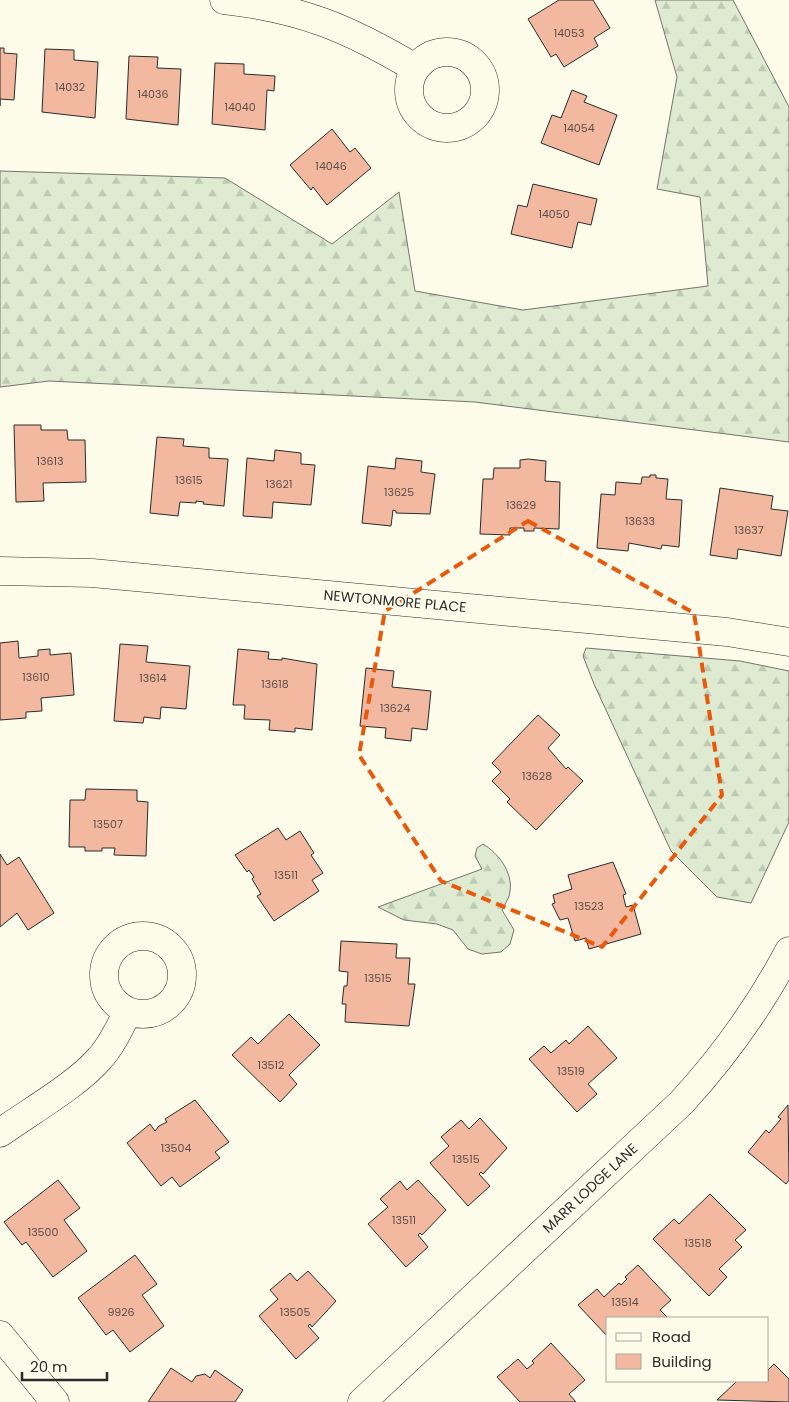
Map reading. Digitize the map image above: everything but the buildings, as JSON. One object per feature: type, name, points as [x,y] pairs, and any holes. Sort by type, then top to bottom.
[{"type":"street","points":[[224,0],[279,8],[331,24],[415,68]]},
{"type":"street","name":"NEWTONMORE PLACE","points":[[0,571],[27,570],[102,574],[717,632],[789,642]]},
{"type":"street","name":"MARR LODGE LANE","points":[[362,1402],[682,1102],[720,1058],[760,1004],[789,951]]},
{"type":"street","points":[[0,1133],[84,1074],[100,1058],[128,1011]]},
{"type":"street","points":[[0,1336],[55,1402]]},
{"type":"highlighted area","points":[[528,521],[694,613],[722,795],[602,947],[441,881],[359,755],[385,611]]},
{"type":"green space","points":[[655,0],[733,0],[789,107],[789,442],[475,402],[49,381],[0,387],[0,171],[225,178],[332,244],[399,192],[415,291],[523,310],[708,286],[700,197],[657,189],[677,77]]},
{"type":"green space","points":[[586,648],[740,661],[789,671],[789,822],[751,903],[717,897],[671,851],[594,684],[583,656]]},
{"type":"green space","points":[[483,844],[499,858],[509,877],[510,893],[502,910],[514,930],[510,944],[501,952],[482,954],[468,949],[453,930],[437,924],[404,920],[378,907],[482,869],[475,856],[477,848]]}]
